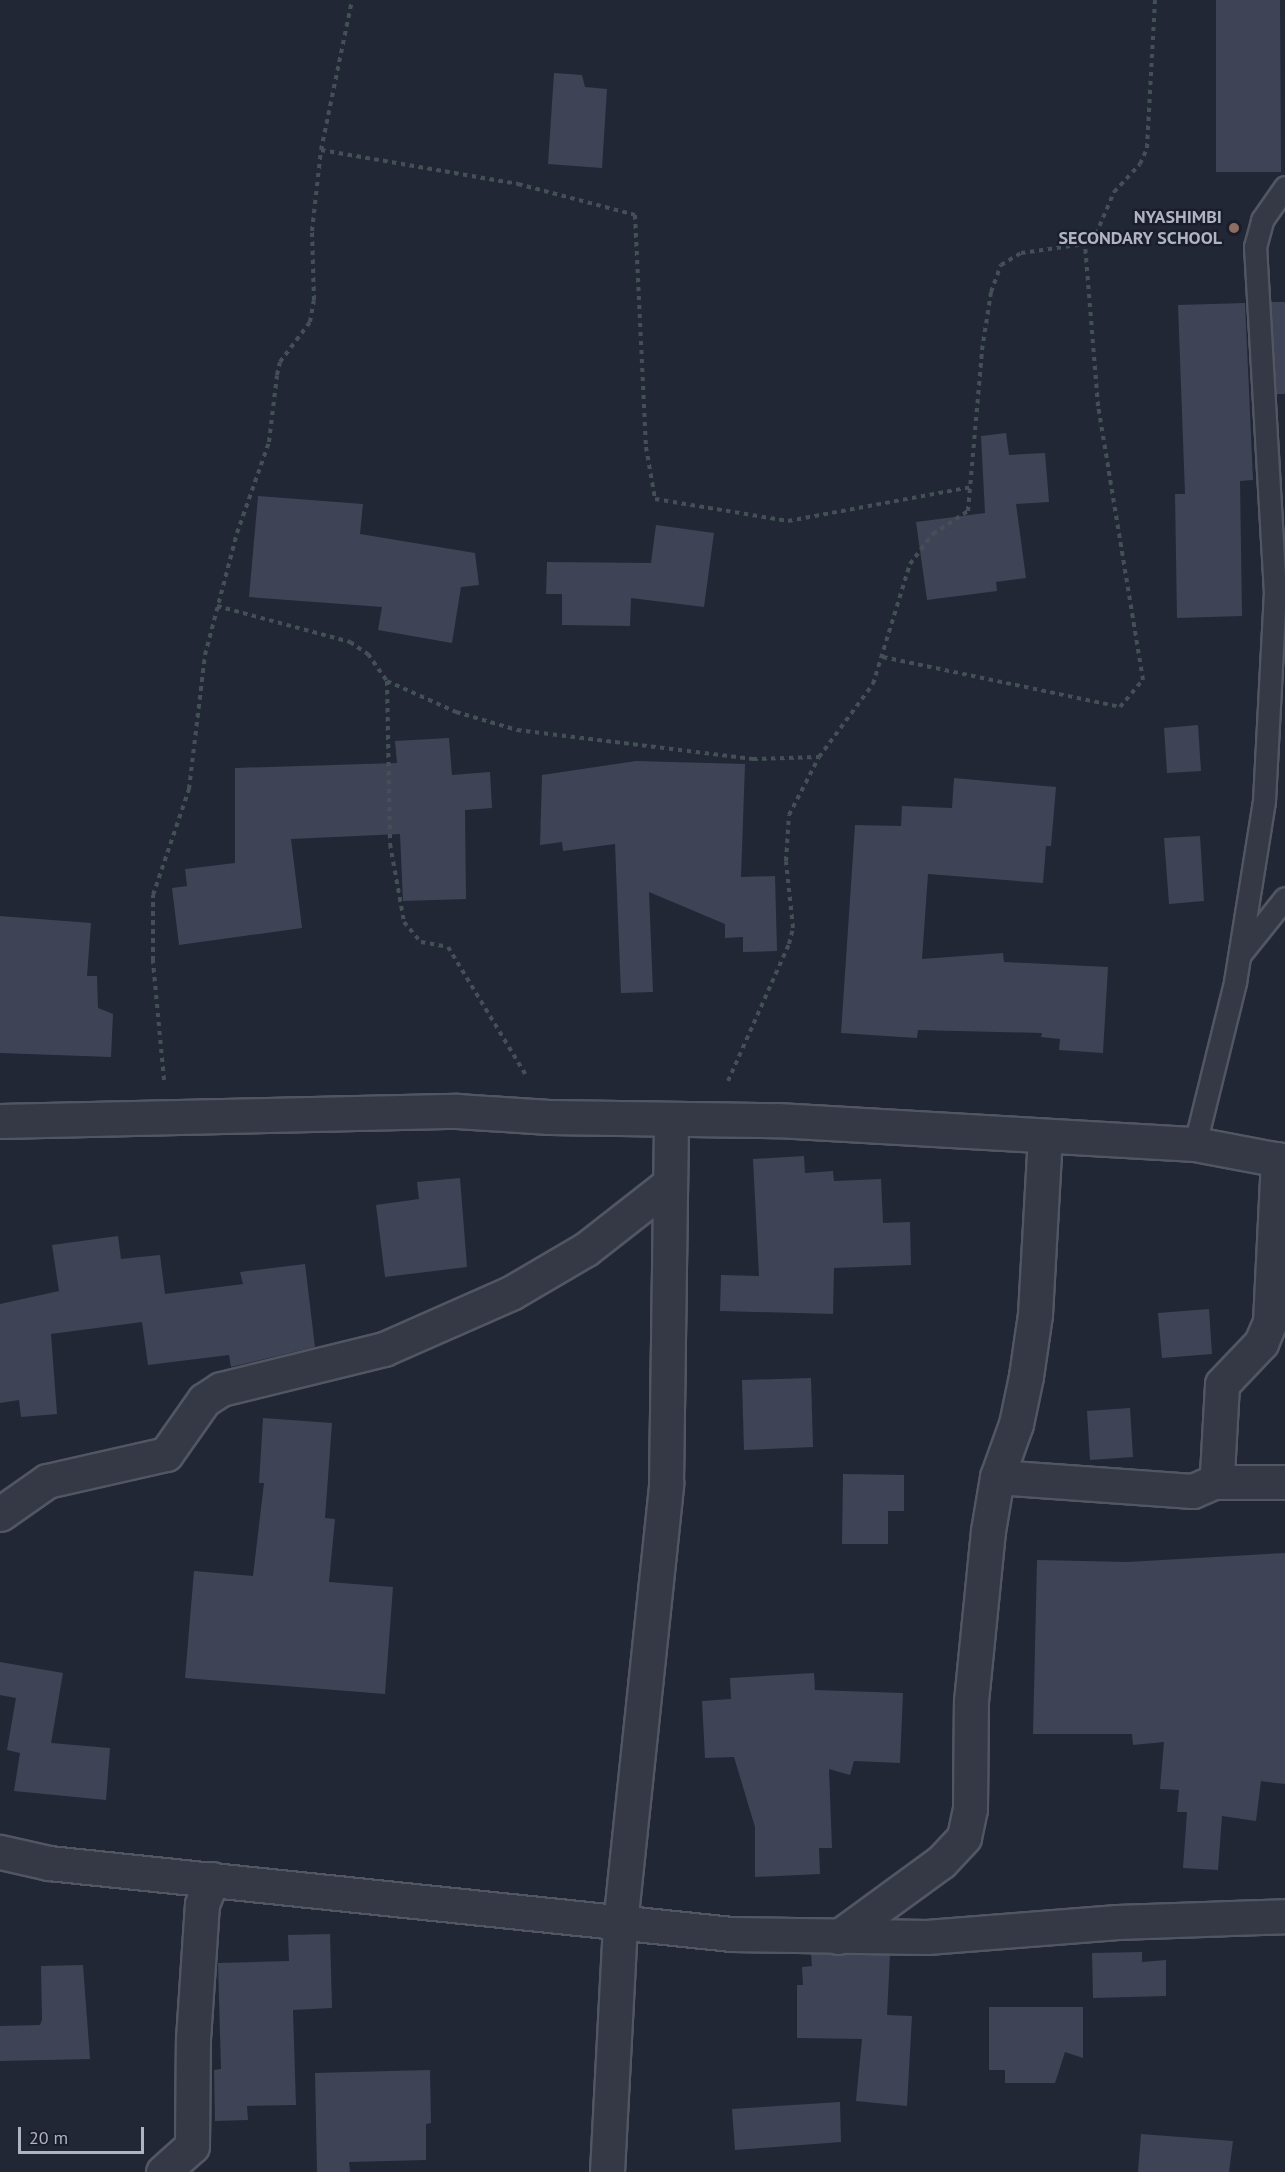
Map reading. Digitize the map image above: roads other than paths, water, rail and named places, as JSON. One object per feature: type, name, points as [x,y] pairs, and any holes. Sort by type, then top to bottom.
[{"type":"street","points":[[0,1121],[457,1111],[549,1117],[710,1119],[1195,1144],[1281,1160],[1270,1322],[1261,1343],[1222,1384],[1217,1474],[1213,1482]]},
{"type":"street","points":[[607,2172],[620,1924],[666,1484],[668,1185],[671,1120]]},
{"type":"street","points":[[838,1937],[941,1862],[964,1837],[970,1809],[971,1701],[997,1477],[1016,1424],[1035,1314],[1045,1136]]},
{"type":"street","points":[[0,1514],[47,1481],[166,1454],[204,1400],[220,1389],[384,1349],[511,1293],[586,1249],[668,1185]]},
{"type":"street","points":[[997,1477],[1193,1491],[1213,1482],[1285,1482]]},
{"type":"street","points":[[0,1852],[49,1863],[731,1934],[927,1937],[1117,1922],[1285,1916]]},
{"type":"street","points":[[163,2172],[192,2146],[193,2039],[202,1915],[212,1879]]},
{"type":"lane","points":[[1195,1144],[1240,954],[1264,801],[1275,593],[1255,247],[1262,220],[1285,187]]},
{"type":"lane","points":[[1240,954],[1285,898]]},
{"type":"place","name":"NYASHIMBI SECONDARY SCHOOL","points":[[1234,228]]}]
